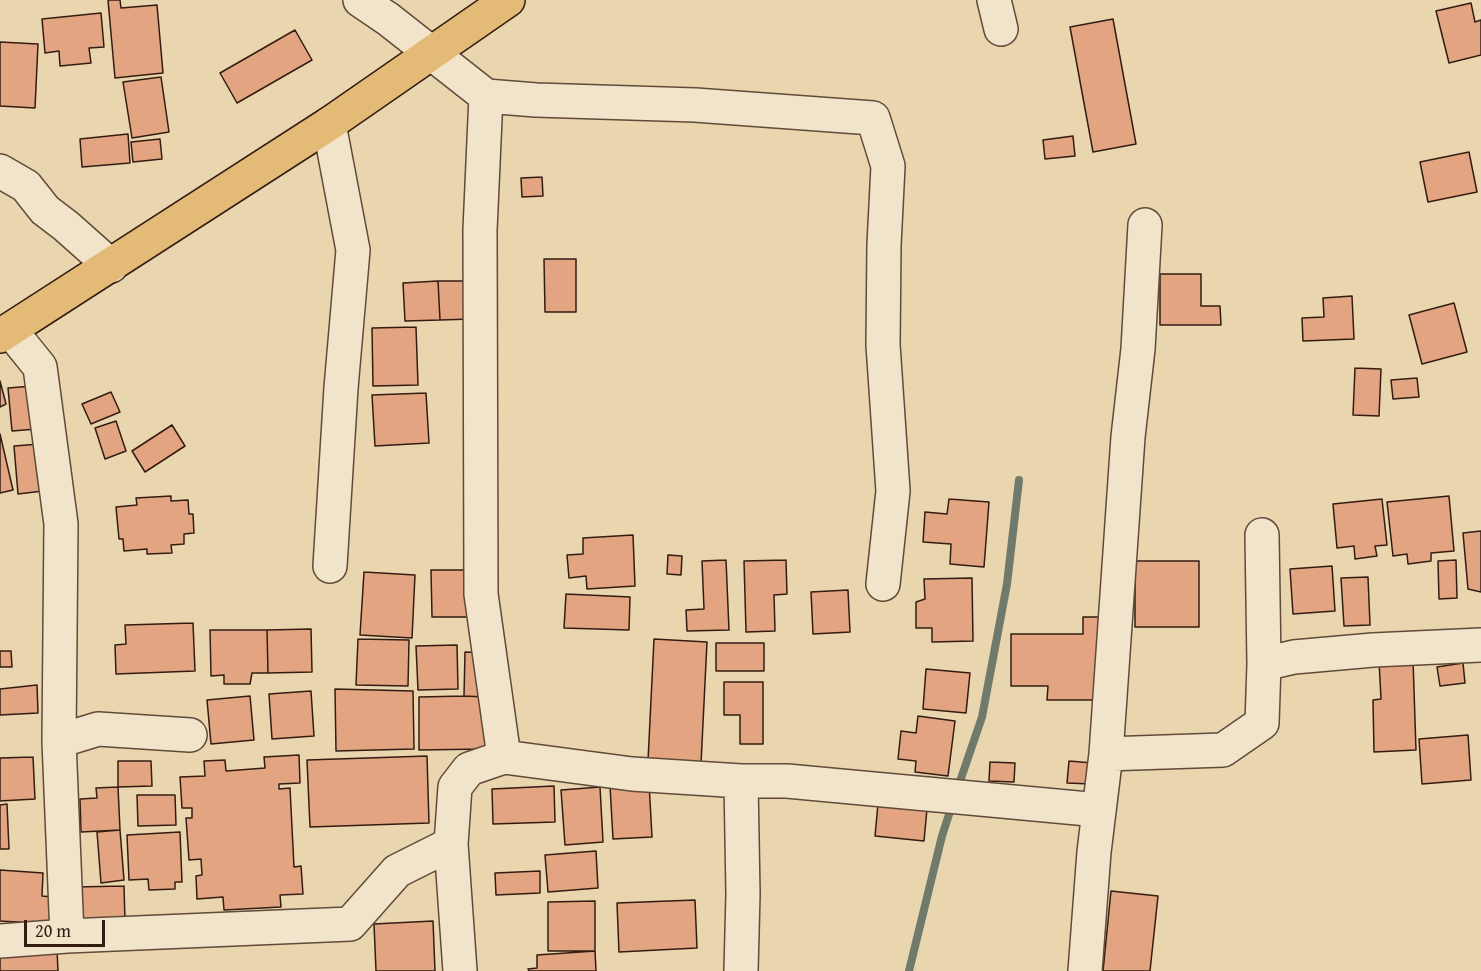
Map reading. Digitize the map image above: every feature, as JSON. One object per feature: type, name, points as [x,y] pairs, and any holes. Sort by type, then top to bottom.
[{"type":"main road","points":[[5,333],[329,124],[432,54],[494,4]]},
{"type":"street","points":[[360,0],[486,96],[558,101],[695,105],[873,118],[888,166],[883,345],[893,491],[883,584]]},
{"type":"street","points":[[486,96],[480,230],[481,594],[504,757]]},
{"type":"street","points":[[329,124],[353,250],[340,388],[330,566]]},
{"type":"street","points":[[0,171],[26,186],[45,210],[111,266]]},
{"type":"street","points":[[1085,971],[1094,852],[1106,754],[1128,437],[1138,349],[1145,225]]},
{"type":"street","points":[[5,333],[40,367],[61,524],[58,741],[67,936]]},
{"type":"street","points":[[1106,754],[1224,750],[1262,723],[1264,664],[1262,535]]},
{"type":"street","points":[[1264,664],[1294,657],[1373,650],[1481,645]]},
{"type":"street","points":[[58,741],[98,729],[190,735]]},
{"type":"street","points":[[460,971],[451,844],[455,787],[469,770],[504,757],[632,774],[741,781],[787,781],[1099,810]]},
{"type":"street","points":[[741,781],[743,894],[741,971]]},
{"type":"street","points":[[0,941],[350,924],[397,871],[451,844]]},
{"type":"building","points":[[108,0],[120,0],[121,8],[157,5],[163,73],[115,78]]},
{"type":"building","points":[[1471,3],[1475,22],[1481,20],[1481,55],[1449,63],[1436,11]]},
{"type":"building","points":[[101,13],[104,47],[89,48],[91,63],[60,66],[59,51],[45,53],[42,19]]},
{"type":"building","points":[[1113,19],[1136,144],[1093,152],[1070,27]]},
{"type":"building","points":[[295,30],[312,60],[237,103],[220,73]]},
{"type":"building","points":[[0,42],[38,44],[35,108],[0,106]]},
{"type":"building","points":[[161,77],[169,132],[132,138],[123,82]]},
{"type":"building","points":[[128,134],[130,163],[82,167],[80,139]]},
{"type":"building","points":[[1073,136],[1075,156],[1045,159],[1043,140]]},
{"type":"building","points":[[160,139],[162,159],[133,162],[131,142]]},
{"type":"building","points":[[1469,152],[1477,192],[1428,202],[1420,162]]},
{"type":"building","points":[[542,177],[543,196],[522,197],[521,178]]},
{"type":"building","points":[[544,259],[576,259],[576,312],[545,312]]},
{"type":"building","points":[[1160,274],[1201,274],[1201,306],[1220,306],[1221,325],[1160,325]]},
{"type":"building","points":[[438,281],[440,320],[405,321],[403,283]]},
{"type":"building","points":[[438,281],[471,281],[472,319],[440,320]]},
{"type":"building","points":[[1352,296],[1354,339],[1303,341],[1302,318],[1324,317],[1323,298]]},
{"type":"building","points":[[1454,303],[1467,352],[1422,364],[1409,315]]},
{"type":"building","points":[[416,327],[418,385],[373,386],[372,328]]},
{"type":"building","points":[[1355,368],[1381,369],[1379,416],[1353,415]]},
{"type":"building","points":[[1417,378],[1419,397],[1393,399],[1391,380]]},
{"type":"building","points":[[0,381],[6,404],[0,407]]},
{"type":"building","points":[[33,386],[37,429],[12,431],[8,388]]},
{"type":"building","points":[[111,392],[120,412],[91,424],[82,404]]},
{"type":"building","points":[[426,393],[429,443],[375,446],[372,395]]},
{"type":"building","points":[[116,421],[126,451],[105,459],[95,428]]},
{"type":"building","points":[[172,425],[185,446],[145,472],[132,451]]},
{"type":"building","points":[[0,434],[13,490],[0,493]]},
{"type":"building","points":[[40,444],[43,491],[18,494],[14,446]]},
{"type":"building","points":[[171,496],[171,501],[188,500],[189,514],[193,514],[194,533],[184,534],[184,544],[171,545],[172,553],[147,554],[147,549],[124,551],[123,539],[119,539],[116,507],[137,505],[136,498]]},
{"type":"building","points":[[1449,496],[1454,551],[1431,553],[1431,561],[1408,564],[1407,554],[1393,556],[1387,502]]},
{"type":"building","points":[[949,499],[989,502],[984,567],[950,564],[951,544],[923,542],[925,512],[947,514]]},
{"type":"building","points":[[1382,499],[1387,545],[1375,546],[1377,556],[1355,559],[1354,546],[1337,548],[1333,504]]},
{"type":"building","points":[[1481,531],[1481,592],[1468,589],[1463,533]]},
{"type":"building","points":[[633,535],[635,586],[587,589],[586,576],[569,578],[567,555],[583,554],[583,538]]},
{"type":"building","points":[[668,555],[682,556],[681,575],[667,574]]},
{"type":"building","points":[[726,560],[729,630],[687,631],[686,610],[704,609],[702,561]]},
{"type":"building","points":[[786,560],[787,594],[774,595],[775,631],[746,632],[744,561]]},
{"type":"building","points":[[1456,560],[1457,598],[1439,599],[1438,561]]},
{"type":"building","points":[[1135,561],[1199,561],[1199,627],[1135,627]]},
{"type":"building","points":[[1332,566],[1335,611],[1293,614],[1290,569]]},
{"type":"building","points":[[431,570],[475,570],[475,617],[432,617]]},
{"type":"building","points":[[364,572],[415,575],[412,638],[360,635]]},
{"type":"building","points":[[1368,577],[1370,625],[1344,626],[1341,578]]},
{"type":"building","points":[[972,578],[973,641],[932,642],[932,628],[916,628],[916,602],[925,599],[924,579]]},
{"type":"building","points":[[848,590],[850,632],[813,634],[811,592]]},
{"type":"building","points":[[566,594],[630,597],[629,630],[564,628]]},
{"type":"building","points":[[1083,617],[1105,617],[1111,631],[1097,638],[1096,700],[1047,700],[1048,686],[1011,686],[1011,634],[1083,634]]},
{"type":"building","points":[[193,623],[195,671],[116,674],[115,645],[126,644],[125,625]]},
{"type":"building","points":[[311,629],[312,672],[268,673],[267,630]]},
{"type":"building","points":[[210,630],[267,630],[268,673],[252,673],[250,684],[224,684],[224,675],[211,676]]},
{"type":"building","points":[[358,639],[409,640],[408,686],[356,685]]},
{"type":"building","points":[[654,639],[707,642],[701,764],[648,761]]},
{"type":"building","points":[[716,643],[764,643],[764,671],[716,671]]},
{"type":"building","points":[[457,645],[458,689],[418,690],[416,646]]},
{"type":"building","points":[[0,651],[11,651],[12,667],[0,667]]},
{"type":"building","points":[[465,652],[487,653],[485,697],[464,696]]},
{"type":"building","points":[[1413,660],[1416,750],[1374,752],[1373,700],[1381,699],[1379,661]]},
{"type":"building","points":[[1463,663],[1465,683],[1440,686],[1437,667]]},
{"type":"building","points":[[926,669],[970,673],[966,713],[923,709]]},
{"type":"building","points":[[724,682],[763,682],[763,744],[740,744],[740,715],[724,715]]},
{"type":"building","points":[[37,685],[38,713],[0,715],[0,689]]},
{"type":"building","points":[[335,689],[413,691],[414,749],[336,751]]},
{"type":"building","points":[[311,691],[314,736],[272,739],[269,694]]},
{"type":"building","points":[[250,696],[254,740],[211,744],[207,700]]},
{"type":"building","points":[[419,697],[485,697],[485,749],[419,750]]},
{"type":"building","points":[[918,716],[955,721],[948,776],[915,772],[916,761],[898,759],[901,731],[916,733]]},
{"type":"building","points":[[1468,735],[1471,780],[1422,784],[1419,739]]},
{"type":"building","points":[[299,755],[300,783],[279,784],[279,789],[290,788],[294,867],[301,866],[303,894],[280,895],[281,907],[224,910],[223,897],[197,899],[196,876],[202,875],[201,859],[189,860],[186,818],[192,818],[192,808],[182,808],[180,777],[205,776],[204,761],[225,760],[226,771],[265,768],[264,757]]},
{"type":"building","points":[[427,756],[429,823],[310,827],[307,760]]},
{"type":"building","points":[[33,757],[35,799],[0,801],[0,758]]},
{"type":"building","points":[[118,761],[151,761],[152,786],[118,787]]},
{"type":"building","points":[[1069,761],[1093,763],[1091,784],[1067,783]]},
{"type":"building","points":[[990,762],[1015,763],[1014,782],[989,781]]},
{"type":"building","points":[[649,783],[652,837],[613,839],[610,786]]},
{"type":"building","points":[[554,786],[555,822],[493,824],[492,789]]},
{"type":"building","points":[[118,787],[120,830],[81,832],[80,799],[97,798],[96,788]]},
{"type":"building","points":[[600,787],[603,842],[565,845],[561,790]]},
{"type":"building","points":[[137,795],[175,795],[176,825],[138,826]]},
{"type":"building","points":[[7,804],[9,849],[0,849],[0,805]]},
{"type":"building","points":[[878,804],[927,809],[924,841],[875,836]]},
{"type":"building","points":[[120,830],[124,880],[101,883],[97,832]]},
{"type":"building","points":[[180,832],[182,882],[175,882],[175,889],[149,890],[148,879],[129,880],[127,835]]},
{"type":"building","points":[[596,851],[598,888],[548,892],[545,855]]},
{"type":"building","points":[[0,870],[43,873],[42,896],[52,897],[50,924],[0,921]]},
{"type":"building","points":[[540,871],[540,893],[496,895],[495,873]]},
{"type":"building","points":[[124,886],[125,921],[75,921],[75,887]]},
{"type":"building","points":[[1111,891],[1158,896],[1150,971],[1103,971]]},
{"type":"building","points":[[695,900],[697,948],[619,952],[617,903]]},
{"type":"building","points":[[595,901],[595,951],[548,951],[548,902]]},
{"type":"building","points":[[433,921],[435,971],[376,971],[374,924]]},
{"type":"building","points":[[57,950],[58,971],[0,971],[0,952]]},
{"type":"building","points":[[595,951],[596,971],[529,971],[528,969],[537,968],[537,955]]},
{"type":"waterway","points":[[957,790],[982,717],[1007,584],[1019,480]]},
{"type":"waterway","points":[[909,971],[942,836],[953,802]]}]
